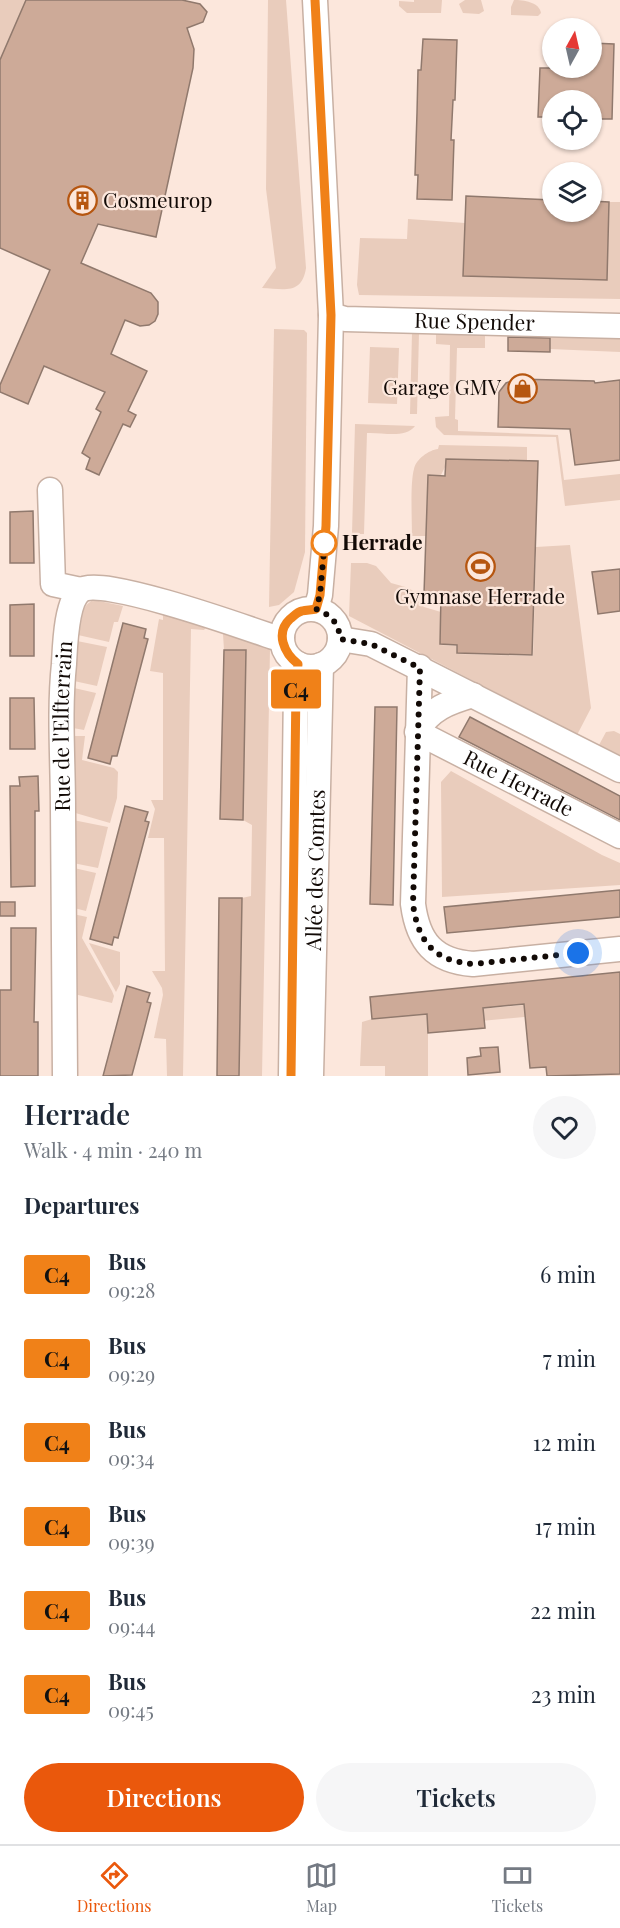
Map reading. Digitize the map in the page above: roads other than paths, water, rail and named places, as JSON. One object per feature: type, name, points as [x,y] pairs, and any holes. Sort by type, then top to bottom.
[{"type":"street","points":[[315,0],[331,315],[326,526],[320,595],[316,609]]},
{"type":"street","name":"Rue Spender","points":[[331,315],[348,319],[620,326]]},
{"type":"street","points":[[50,490],[53,584],[81,590],[92,587],[148,598],[282,638]]},
{"type":"street","name":"Rue de l'Elfterrain","points":[[65,1076],[62,691],[70,613],[73,600],[81,590]]},
{"type":"street","points":[[316,609],[326,613],[334,620],[340,639],[337,651],[330,660],[309,665],[290,658],[284,650],[282,638],[285,624],[299,611],[316,609]]},
{"type":"street","points":[[340,639],[371,644],[620,770]]},
{"type":"street","name":"Allée des Comtes","points":[[291,1076],[296,687],[309,665]]},
{"type":"street","name":"Allée des Comtes","points":[[309,665],[311,1076]]},
{"type":"street","points":[[420,668],[413,904],[415,920],[427,945],[449,960],[473,964],[620,949]]},
{"type":"street","points":[[417,732],[423,720],[438,708],[473,695]]},
{"type":"street","name":"Rue Herrade","points":[[417,732],[620,836]]},
{"type":"place","name":"Cosmeurop","points":[[82,201]]},
{"type":"place","name":"Garage GMV","points":[[522,388]]},
{"type":"place","name":"Herrade","points":[[324,543]]},
{"type":"place","name":"Gymnase Herrade","points":[[480,566]]}]
